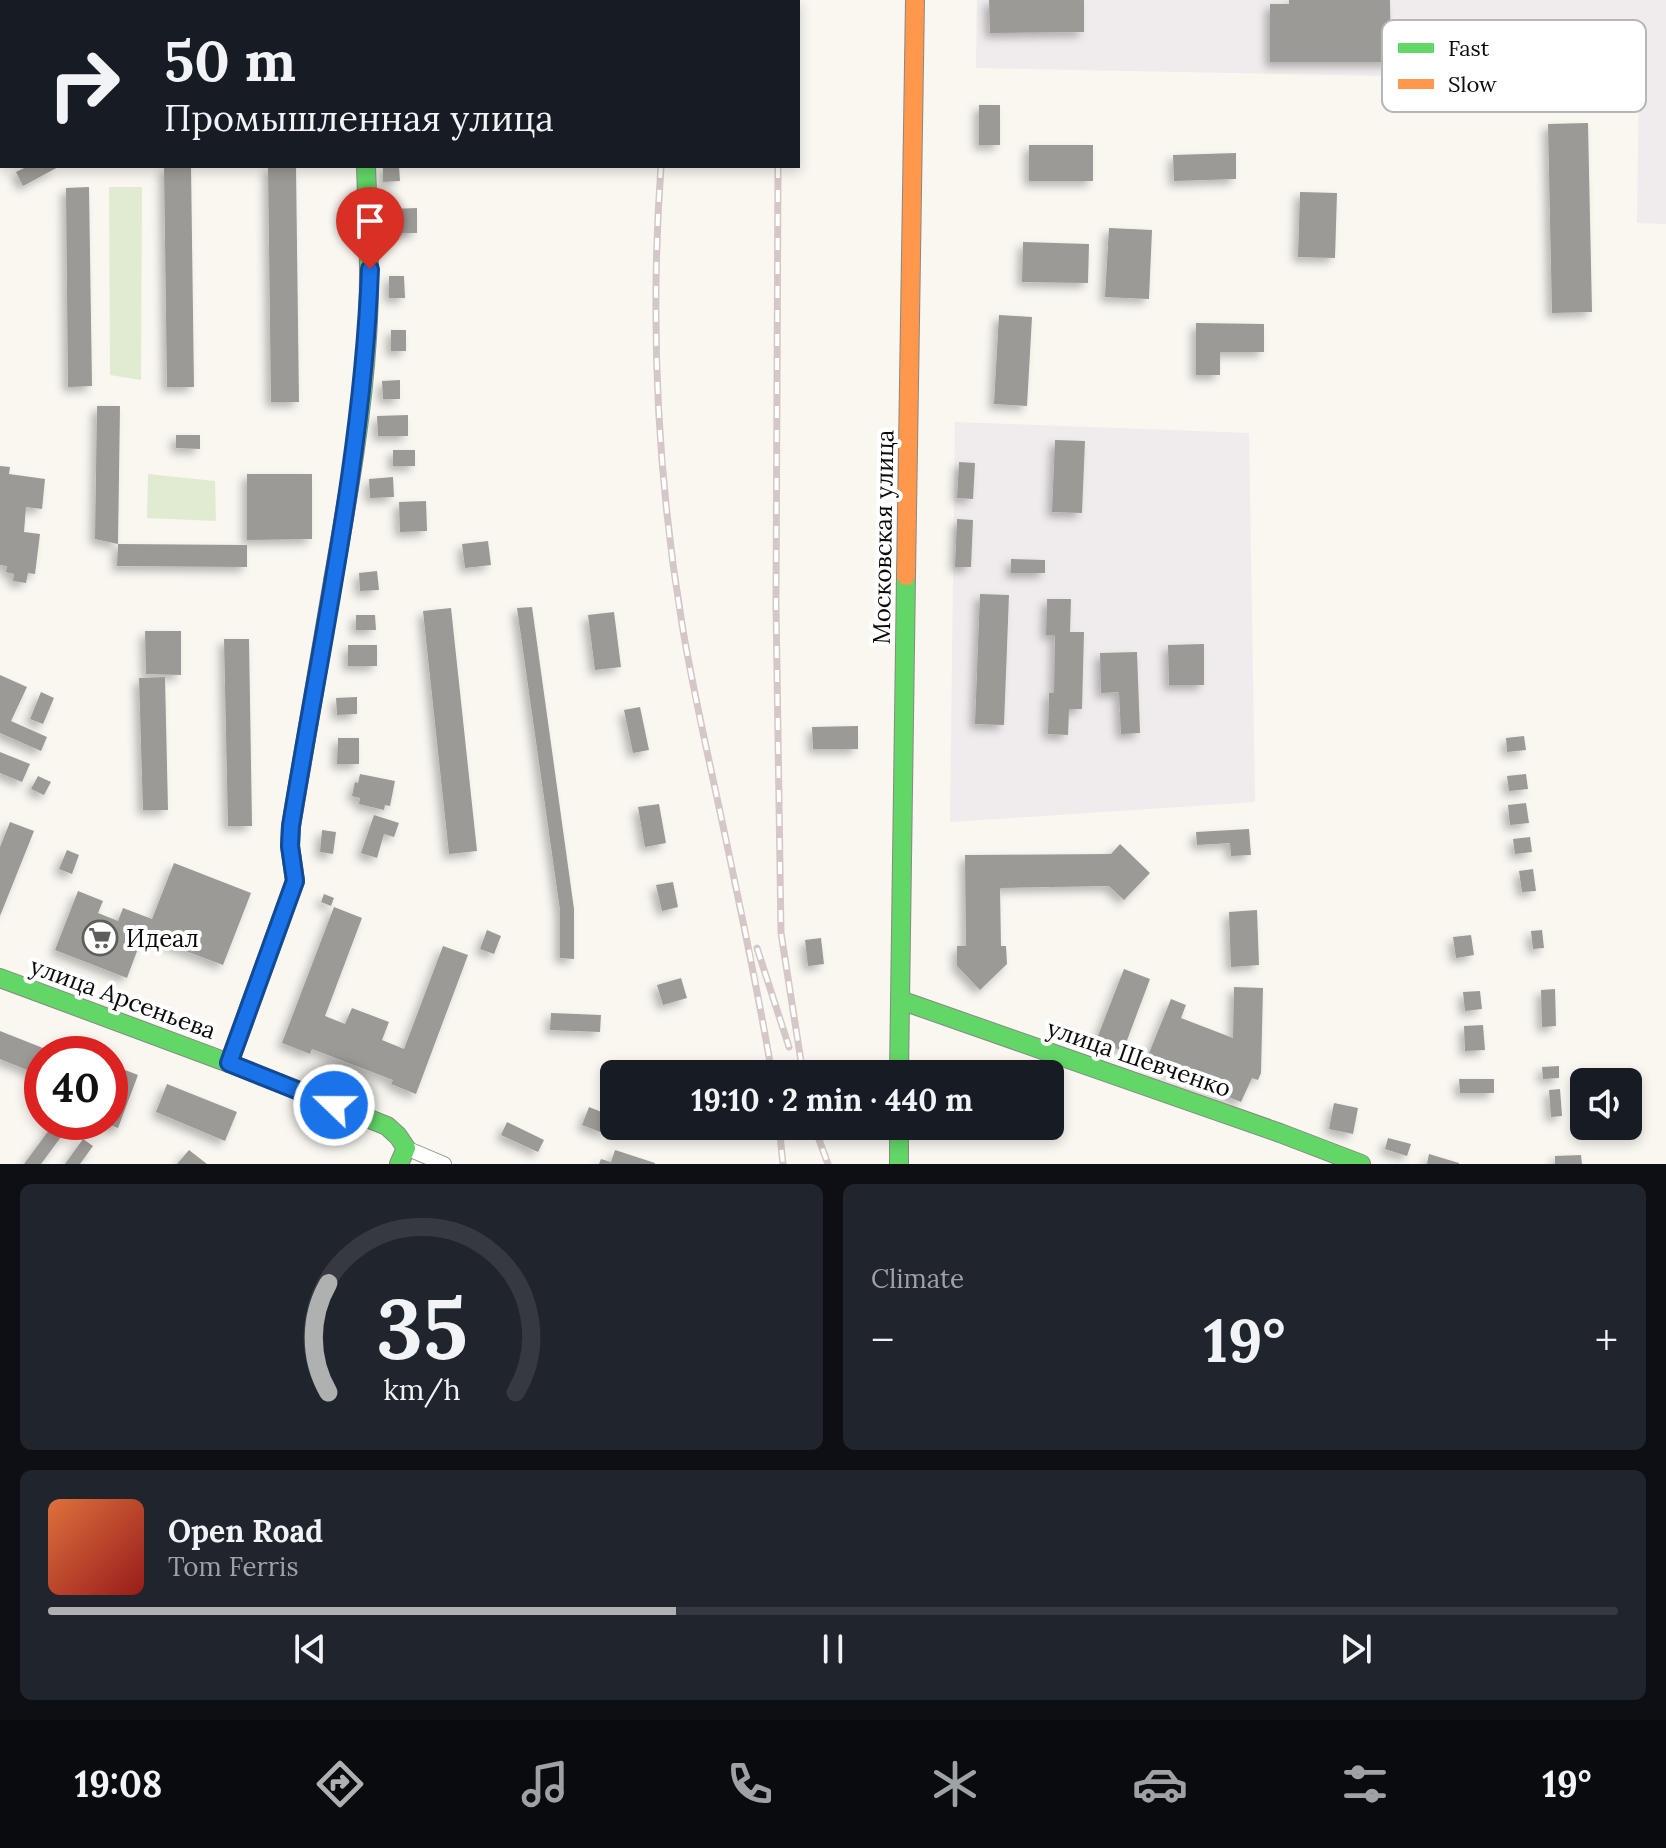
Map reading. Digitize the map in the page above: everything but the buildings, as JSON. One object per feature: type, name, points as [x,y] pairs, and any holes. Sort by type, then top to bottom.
[{"type":"main road","name":"Московская улица","points":[[899,1060],[915,0]]},
{"type":"main road","points":[[229,1063],[295,881],[290,846],[291,826],[353,468],[367,340],[370,269],[366,168]]},
{"type":"main road","name":"улица Арсеньева","points":[[0,978],[229,1063],[387,1126],[398,1136],[402,1156]]},
{"type":"main road","name":"улица Шевченко","points":[[900,1000],[1361,1164]]},
{"type":"main road","points":[[899,1140],[899,1164]]},
{"type":"street","name":"улица Арсеньева","points":[[402,1156],[444,1164]]},
{"type":"shaded area","points":[[977,0],[1666,0],[1666,224],[1637,223],[1639,112],[1646,112],[1646,20],[1382,20],[1382,76],[976,68]]},
{"type":"shaded area","points":[[955,422],[1249,433],[1255,802],[950,822]]},
{"type":"green space","points":[[109,187],[142,187],[141,380],[110,375]]},
{"type":"green space","points":[[148,474],[215,481],[216,521],[147,518]]},
{"type":"railway","points":[[661,168],[656,338],[661,453],[673,567],[690,670],[769,1060]]},
{"type":"railway","points":[[778,168],[776,605],[781,933],[801,1060]]},
{"type":"railway","points":[[757,948],[789,1047]]},
{"type":"railway","points":[[780,1140],[783,1164]]},
{"type":"railway","points":[[819,1140],[828,1164]]},
{"type":"traffic: fast","points":[[333,581],[365,369],[369,273],[366,168]]},
{"type":"traffic: fast","points":[[899,1060],[906,576]]},
{"type":"traffic: fast","points":[[0,978],[229,1063],[387,1126],[406,1148],[399,1164]]},
{"type":"traffic: fast","points":[[900,1000],[1361,1164]]},
{"type":"traffic: fast","points":[[899,1140],[899,1164]]},
{"type":"traffic: slow","points":[[906,576],[915,0]]},
{"type":"traffic: slow","points":[[229,1063],[295,881],[290,846],[291,826],[333,581]]},
{"type":"place","name":"Идеал","points":[[100,938]]},
{"type":"route","points":[[334,1105],[229,1063],[295,881],[290,846],[291,826],[353,468],[367,340],[370,269]]}]
